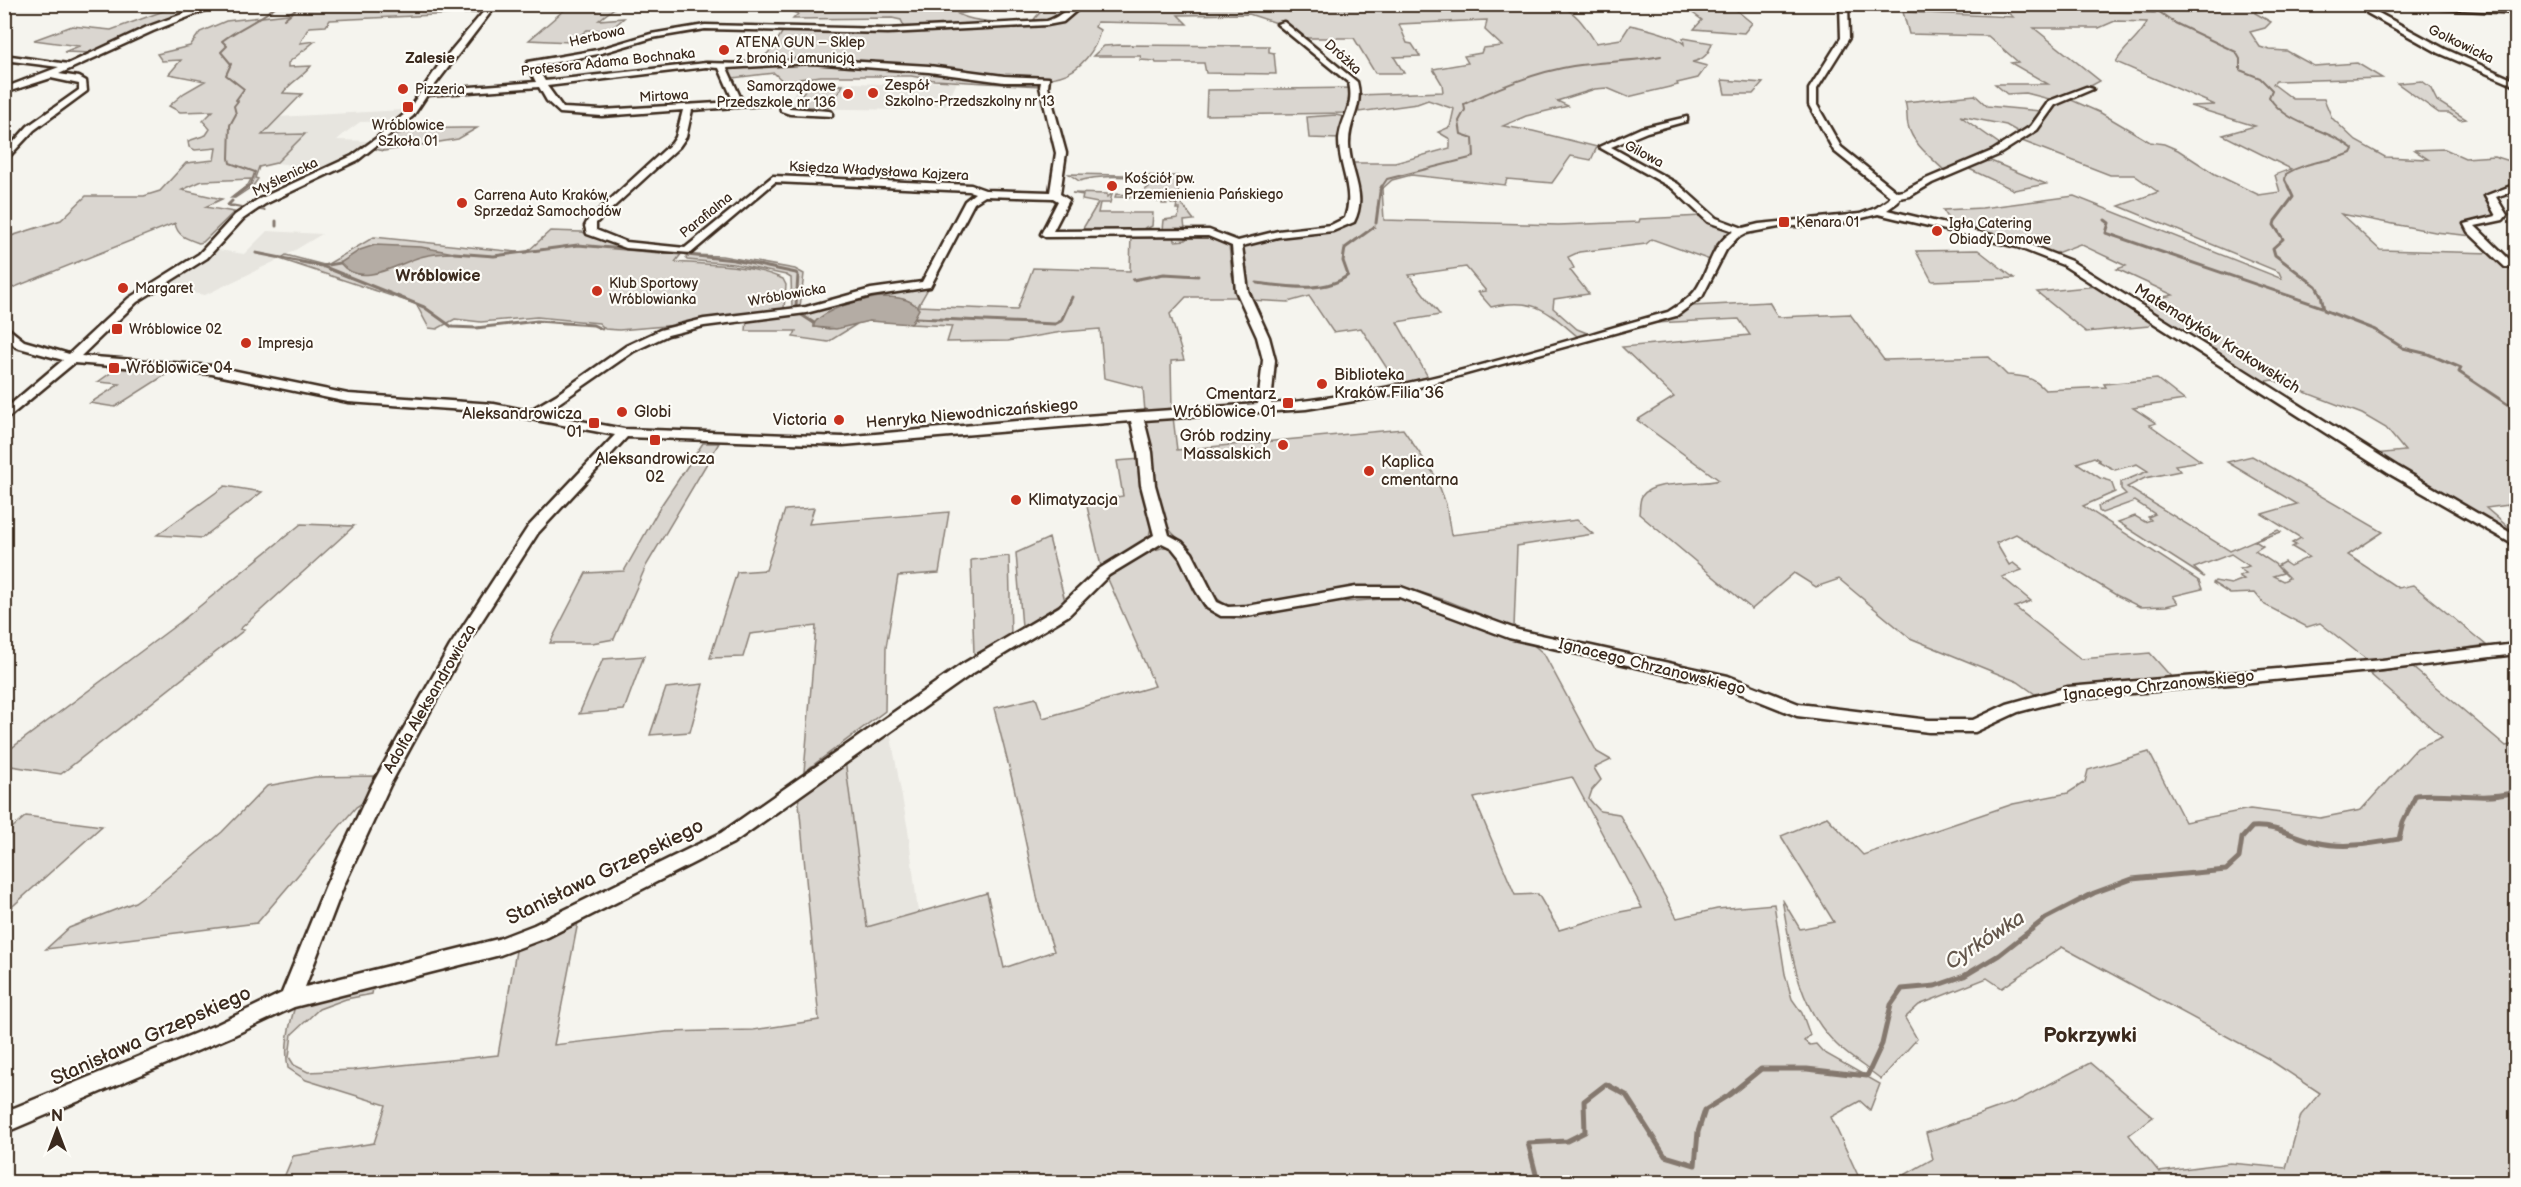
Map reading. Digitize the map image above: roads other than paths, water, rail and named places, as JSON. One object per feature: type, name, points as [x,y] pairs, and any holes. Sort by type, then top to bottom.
[{"type":"street","points":[[36,4],[90,7],[123,4]]},
{"type":"street","points":[[4,91],[50,75],[150,29],[218,4]]},
{"type":"street","name":"Myślenicka","points":[[4,417],[72,359],[133,300],[203,256],[239,217],[261,202],[355,158],[381,139],[410,114],[442,67],[494,4]]},
{"type":"street","name":"Herbowa","points":[[542,84],[531,64],[598,52],[651,36],[705,27],[888,31],[1047,23],[1060,20],[1081,4]]},
{"type":"street","points":[[1844,4],[1845,38],[1813,89],[1813,105],[1837,149],[1895,195],[1906,194],[1929,180],[1995,153],[2034,128],[2052,103],[2090,89]]},
{"type":"street","name":"Golkowicka","points":[[2368,4],[2370,11],[2442,51],[2517,84]]},
{"type":"street","points":[[2395,4],[2517,11]]},
{"type":"street","name":"Dróżka","points":[[1237,244],[1278,234],[1333,228],[1350,220],[1355,211],[1356,192],[1345,156],[1344,137],[1356,108],[1353,82],[1281,24]]},
{"type":"street","points":[[4,57],[67,66]]},
{"type":"street","name":"Profesora Adama Bochnaka","points":[[425,93],[542,84],[695,66],[824,61],[920,68],[1004,79],[1046,80],[1044,87],[1061,153],[1056,195]]},
{"type":"street","points":[[722,66],[739,104]]},
{"type":"street","points":[[4,159],[31,129],[83,91],[83,83],[76,79],[50,75]]},
{"type":"street","name":"Mirtowa","points":[[542,84],[550,99],[560,110],[602,113],[786,102],[784,109],[786,110],[829,114]]},
{"type":"street","name":"Parafialna","points":[[688,108],[681,137],[676,145],[592,222],[591,232],[609,241],[687,251],[696,246],[772,179]]},
{"type":"street","name":"Gilowa","points":[[1684,119],[1636,133],[1604,147],[1675,186],[1712,220],[1742,231]]},
{"type":"street","name":"Księdza Władysława Kajzera","points":[[772,179],[972,188],[983,193]]},
{"type":"street","points":[[2509,265],[2472,230],[2469,224],[2499,218],[2502,215],[2490,196],[2517,187]]},
{"type":"street","points":[[983,193],[1056,195],[1064,200],[1046,234],[1209,232],[1237,244],[1242,291],[1263,337],[1269,360],[1264,409]]},
{"type":"street","name":"Wróblowicka","points":[[531,415],[549,407],[610,359],[646,340],[700,325],[806,310],[866,293],[926,285],[970,201],[983,193]]},
{"type":"street","points":[[1742,231],[1879,211],[1894,200],[1895,195]]},
{"type":"street","name":"Matematyków Krakowskich","points":[[1879,211],[1929,221],[2021,245],[2067,263],[2393,470],[2517,542]]},
{"type":"street","name":"Henryka Niewodniczańskiego","points":[[4,328],[20,344],[72,359],[210,370],[348,398],[494,408],[624,433],[681,437],[857,440],[959,430],[1264,409],[1340,400],[1425,382],[1672,314],[1688,305],[1699,294],[1724,246],[1742,231]]},
{"type":"street","points":[[5,347],[20,344]]},
{"type":"street","points":[[1137,417],[1145,452],[1148,485],[1162,537]]},
{"type":"street","name":"Adolfa Aleksandrowicza","points":[[290,999],[335,885],[381,785],[458,646],[533,530],[624,433]]},
{"type":"street","name":"Ignacego Chrzanowskiego","points":[[1162,537],[1178,545],[1187,556],[1212,605],[1226,612],[1247,611],[1356,592],[1401,592],[1514,634],[1728,682],[1797,710],[1929,726],[1975,726],[2013,708],[2068,693],[2382,665],[2517,649]]},
{"type":"street","name":"Stanisława Grzepskiego","points":[[4,1123],[225,1030],[290,999],[500,947],[542,931],[727,838],[967,669],[1064,611],[1104,572],[1162,537]]},
{"type":"waterway","points":[[246,188],[251,184],[255,172],[230,163],[229,158],[230,125],[236,114],[234,106],[244,89],[226,75],[231,64],[221,52],[227,46],[222,41],[278,4]]},
{"type":"waterway","points":[[284,19],[302,4]]},
{"type":"waterway","points":[[804,4],[820,4]]},
{"type":"waterway","points":[[906,4],[914,9],[947,4]]},
{"type":"waterway","points":[[2148,4],[2175,23],[2236,52],[2240,59],[2240,70],[2260,78],[2272,90],[2269,97],[2277,107],[2297,121],[2332,136],[2353,149],[2351,153],[2302,166],[2286,174],[2285,180],[2288,186]]},
{"type":"waterway","points":[[1381,188],[1387,179],[1474,157],[1473,138],[1461,134],[1459,121],[1465,110],[1464,104],[1517,81],[1545,72],[1584,64],[1661,56]]},
{"type":"waterway","points":[[234,197],[248,186]]},
{"type":"waterway","points":[[2288,186],[2293,197],[2275,221],[2274,225],[2283,239],[2273,248],[2275,255],[2316,286],[2321,295],[2324,310],[2375,330],[2403,348],[2428,354],[2461,368],[2459,372],[2516,410]]},
{"type":"waterway","points":[[1376,223],[1380,192]]},
{"type":"waterway","points":[[232,201],[228,205],[244,208]]},
{"type":"waterway","points":[[258,209],[264,210]]},
{"type":"waterway","points":[[2105,220],[2109,223],[2106,233],[2322,307]]},
{"type":"waterway","points":[[276,221],[276,226]]},
{"type":"waterway","points":[[1257,283],[1317,287],[1339,281],[1348,275],[1343,261],[1345,248],[1374,227]]},
{"type":"waterway","points":[[454,253],[494,256],[578,245],[680,254]]},
{"type":"waterway","points":[[256,253],[322,266]]},
{"type":"waterway","points":[[687,255],[734,260],[796,273],[798,275],[796,306]]},
{"type":"waterway","points":[[322,266],[340,263]]},
{"type":"waterway","points":[[322,266],[424,307],[452,327],[476,328],[537,321],[593,325],[602,329]]},
{"type":"waterway","points":[[1133,280],[1164,274],[1198,276]]},
{"type":"waterway","points":[[916,318],[1055,324],[1061,321],[1072,297]]},
{"type":"waterway","points":[[797,312],[814,323]]},
{"type":"waterway","name":"Cyrkówka","points":[[2515,759],[2514,749],[2516,749]]},
{"type":"waterway","name":"Cyrkówka","points":[[1538,1182],[1528,1143],[1567,1141],[1585,1132],[1584,1101],[1606,1084],[1626,1095],[1665,1156],[1695,1165],[1698,1132],[1705,1110],[1729,1095],[1761,1069],[1807,1069],[1867,1076],[1882,1044],[1891,1005],[1902,989],[1935,986],[1964,976],[1999,955],[2046,918],[2094,893],[2132,879],[2226,870],[2239,858],[2242,838],[2252,827],[2269,828],[2315,842],[2336,845],[2367,844],[2399,839],[2403,822],[2416,795],[2487,796],[2511,793],[2511,771],[2516,764],[2515,758]]},
{"type":"place","name":"ATENA GUN – Sklep z bronią i amunicją","points":[[724,50]]},
{"type":"place","name":"Pizzeria","points":[[403,89]]},
{"type":"place","name":"Zespół Szkolno-Przedszkolny nr 13","points":[[873,93]]},
{"type":"place","name":"Samorządowe Przedszkole nr 136","points":[[848,94]]},
{"type":"place","name":"Wróblowice Szkoła 01","points":[[408,107]]},
{"type":"place","name":"Kościół pw. Przemienienia Pańskiego","points":[[1112,186]]},
{"type":"place","name":"Carrena Auto Kraków, Sprzedaż Samochodów","points":[[462,203]]},
{"type":"place","name":"Kenara 01","points":[[1784,222]]},
{"type":"place","name":"Igła Catering Obiady Domowe","points":[[1937,231]]},
{"type":"place","name":"Margaret","points":[[123,288]]},
{"type":"place","name":"Klub Sportowy Wróblowianka","points":[[597,291]]},
{"type":"place","name":"Wróblowice 02","points":[[117,329]]},
{"type":"place","name":"Impresja","points":[[246,343]]},
{"type":"place","name":"Wróblowice 04","points":[[114,368]]},
{"type":"place","name":"Biblioteka Kraków Filia 36","points":[[1322,384]]},
{"type":"place","name":"Cmentarz Wróblowice 01","points":[[1288,403]]},
{"type":"place","name":"Globi","points":[[622,412]]},
{"type":"place","name":"Victoria","points":[[839,420]]},
{"type":"place","name":"Aleksandrowicza 01","points":[[594,423]]},
{"type":"place","name":"Aleksandrowicza 02","points":[[655,440]]},
{"type":"place","name":"Grób rodziny Massalskich","points":[[1283,445]]},
{"type":"place","name":"Kaplica cmentarna","points":[[1369,471]]},
{"type":"place","name":"Klimatyzacja","points":[[1016,500]]},
{"type":"district","name":"Zalesie","points":[[430,58]]},
{"type":"district","name":"Wróblowice","points":[[438,276]]},
{"type":"district","name":"Pokrzywki","points":[[2090,1035]]}]
